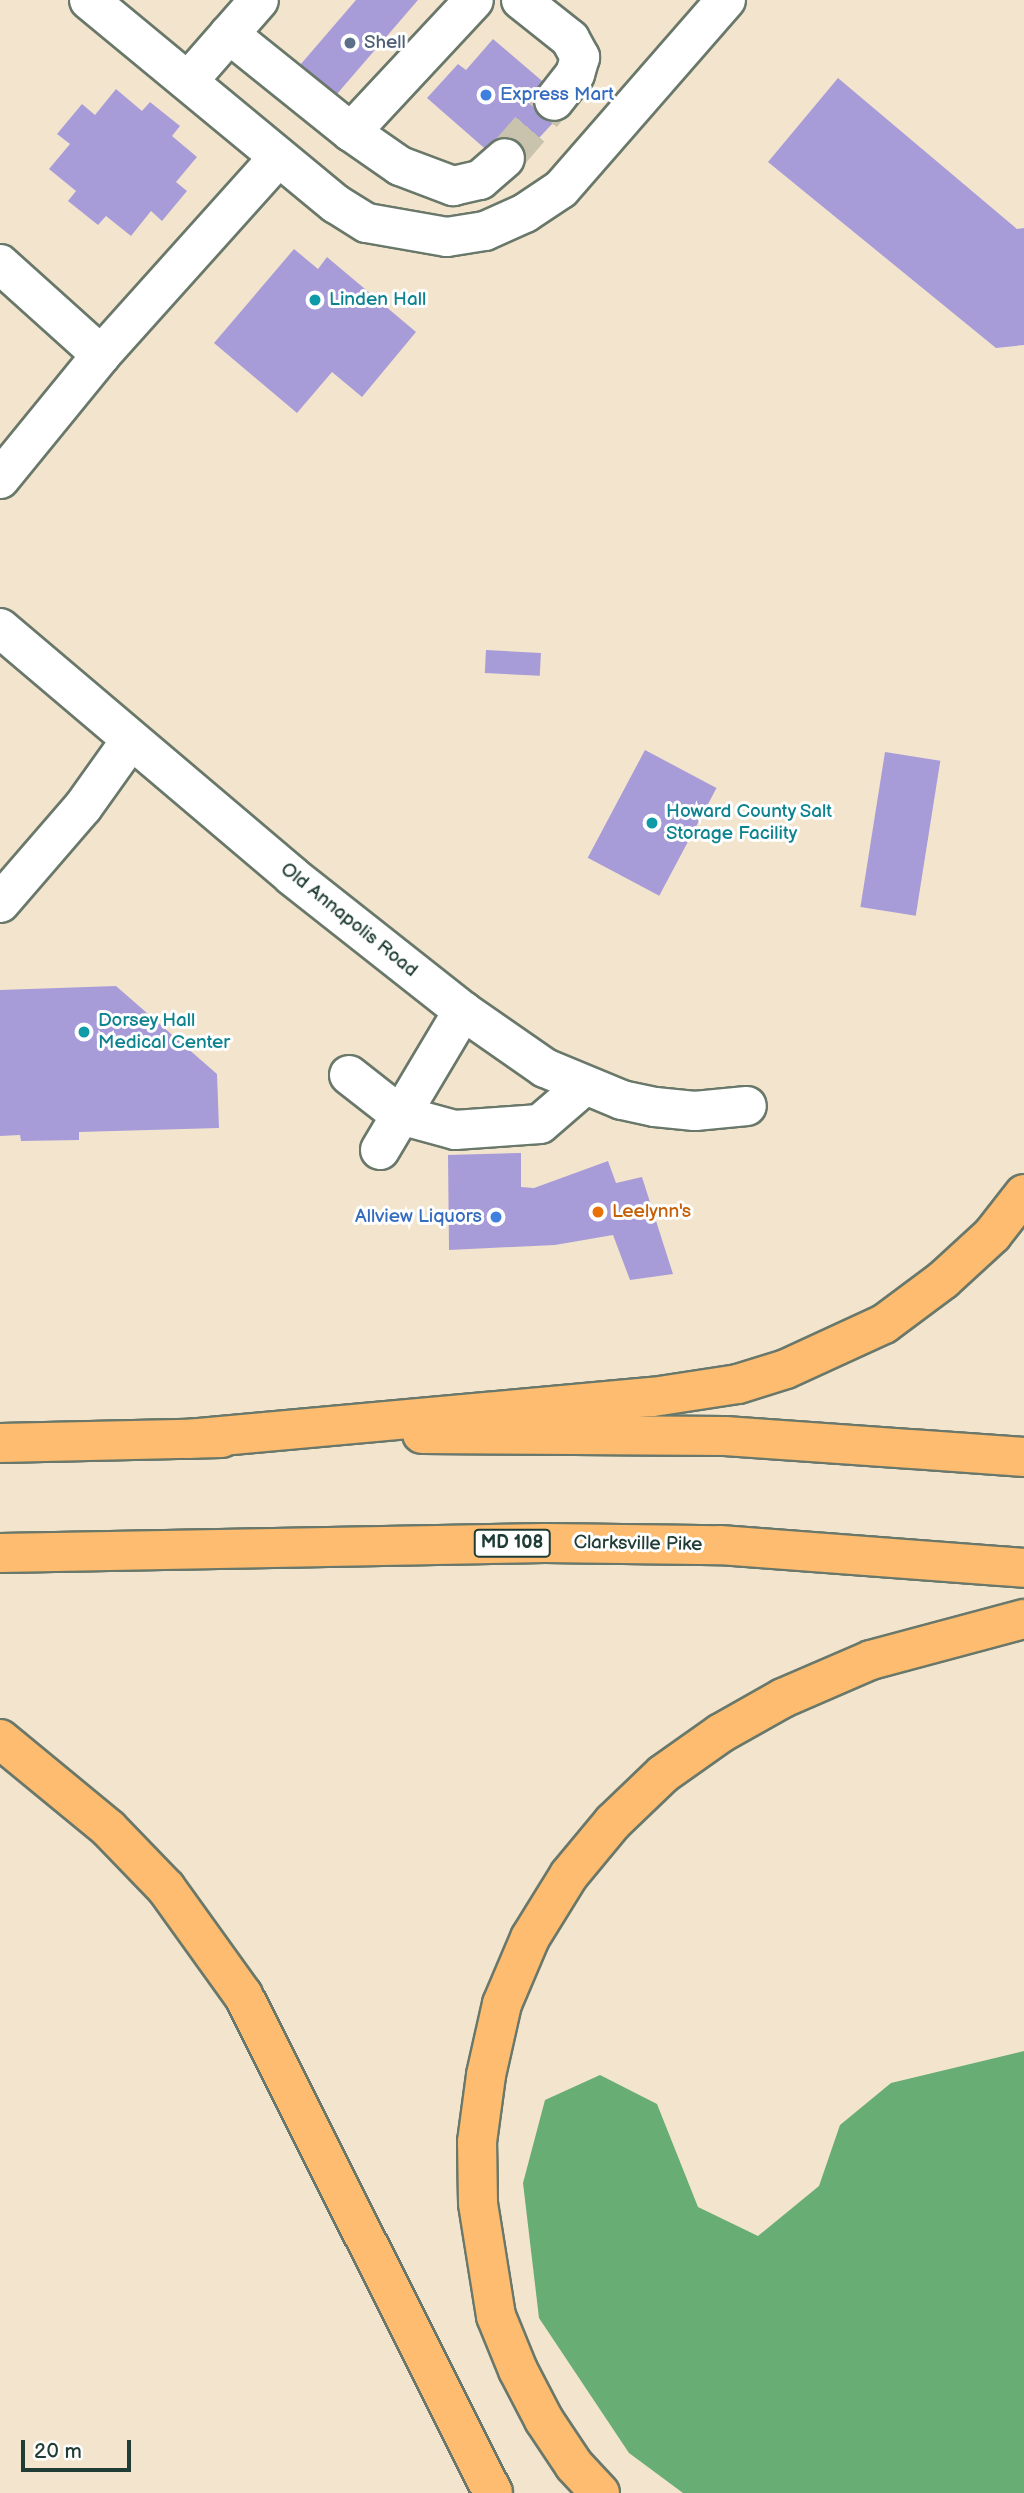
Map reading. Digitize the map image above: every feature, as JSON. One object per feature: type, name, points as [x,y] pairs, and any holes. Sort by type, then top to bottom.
[{"type":"main road","points":[[188,1439],[653,1398],[738,1384],[812,1358],[884,1324],[953,1271],[992,1235],[1024,1194]]},
{"type":"main road","points":[[0,1443],[538,1431],[725,1436],[1024,1457]]},
{"type":"main road","name":"Clarksville Pike","points":[[0,1553],[545,1542],[720,1545],[1024,1568]]},
{"type":"main road","points":[[600,2493],[551,2432],[517,2370],[496,2316],[478,2203],[477,2143],[486,2075],[502,2004],[530,1938],[569,1875],[613,1822],[663,1774],[721,1733],[783,1698],[871,1660],[1024,1619]]},
{"type":"main road","points":[[0,1739],[110,1829],[166,1888],[243,1995],[494,2493]]},
{"type":"street","points":[[89,0],[189,80],[277,159],[367,223],[447,237],[485,231],[525,213],[561,189],[726,0]]},
{"type":"street","points":[[189,80],[258,0]]},
{"type":"street","points":[[351,132],[474,0]]},
{"type":"street","points":[[521,0],[570,39],[580,57],[575,74],[554,101]]},
{"type":"street","points":[[229,34],[351,132],[400,166],[453,186],[480,180],[505,158]]},
{"type":"street","points":[[0,479],[102,355],[277,159]]},
{"type":"street","points":[[0,264],[102,355]]},
{"type":"street","name":"Old Annapolis Road","points":[[0,628],[130,741],[463,1011],[545,1068],[584,1086],[655,1107],[695,1111],[747,1106]]},
{"type":"street","points":[[0,903],[76,816],[130,741]]},
{"type":"street","points":[[380,1150],[463,1011]]},
{"type":"street","points":[[349,1074],[400,1115],[455,1130],[540,1124],[584,1086]]},
{"type":"green space","points":[[1024,2051],[1024,2493],[683,2493],[629,2453],[539,2318],[523,2183],[545,2100],[600,2075],[657,2104],[698,2207],[758,2236],[819,2186],[840,2125],[891,2083]]},
{"type":"building","name":"Shell","points":[[356,0],[418,0],[318,116],[282,86]]},
{"type":"building","name":"Express Mart","points":[[493,39],[548,86],[565,110],[513,166],[490,153],[427,98],[458,64],[466,70]]},
{"type":"building","points":[[838,78],[1017,229],[1024,228],[1024,345],[996,348],[768,162]]},
{"type":"building","points":[[116,89],[142,111],[150,102],[180,126],[172,136],[197,157],[176,182],[187,191],[162,221],[151,211],[131,236],[106,216],[98,225],[68,201],[76,191],[49,169],[70,144],[57,134],[82,104],[95,115]]},
{"type":"building","name":"Linden Hall","points":[[294,249],[318,269],[327,257],[416,332],[362,397],[332,372],[297,413],[214,343]]},
{"type":"building","points":[[486,650],[541,653],[540,676],[485,673]]},
{"type":"building","name":"Howard County Salt Storage Facility","points":[[645,750],[717,788],[659,896],[588,858]]},
{"type":"building","points":[[885,752],[940,761],[916,916],[860,907]]},
{"type":"building","name":"Dorsey Hall Medical Center","points":[[116,986],[217,1074],[219,1128],[79,1132],[79,1140],[21,1141],[20,1135],[0,1136],[0,990]]},
{"type":"building","points":[[521,1153],[521,1187],[534,1188],[608,1161],[616,1183],[642,1177],[673,1274],[630,1280],[613,1235],[555,1245],[449,1250],[448,1155]]},
{"type":"tunnel","points":[[505,158],[554,101]]},
{"type":"place","name":"Shell","points":[[350,43]]},
{"type":"place","name":"Express Mart","points":[[486,95]]},
{"type":"place","name":"Linden Hall","points":[[315,300]]},
{"type":"place","name":"Howard County Salt Storage Facility","points":[[652,823]]},
{"type":"place","name":"Dorsey Hall Medical Center","points":[[84,1032]]},
{"type":"place","name":"Leelynn's","points":[[598,1212]]},
{"type":"place","name":"Allview Liquors","points":[[496,1217]]}]
